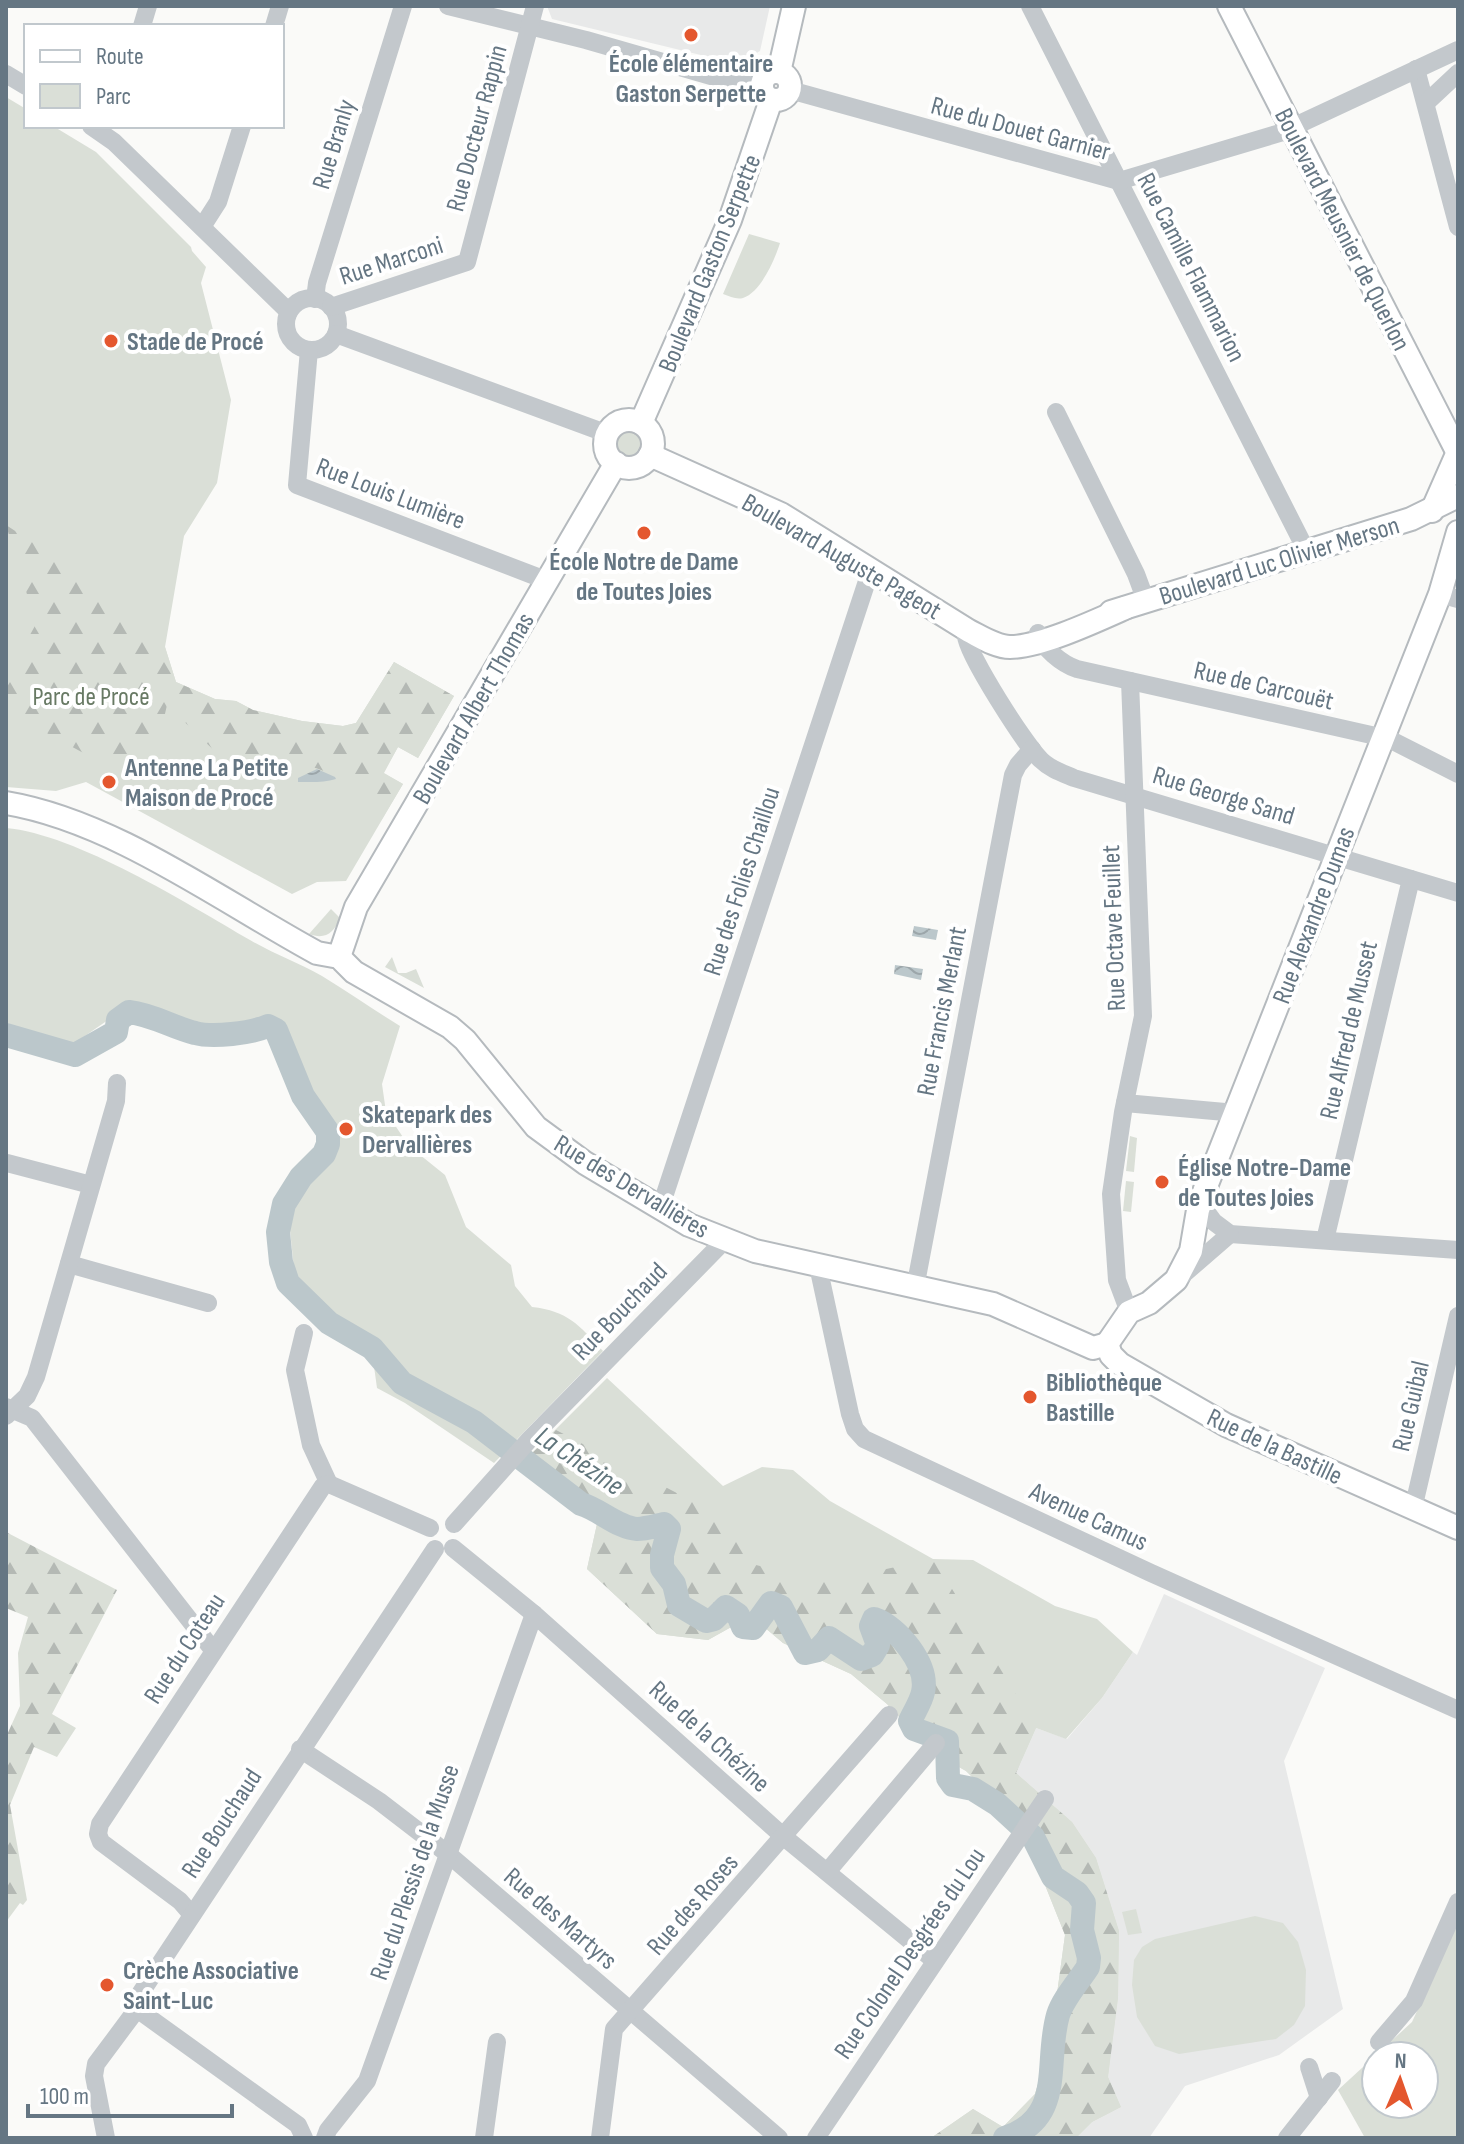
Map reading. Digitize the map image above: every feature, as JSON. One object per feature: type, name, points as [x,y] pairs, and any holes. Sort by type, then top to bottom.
[{"type":"main road","name":"Boulevard Gaston Serpette","points":[[641,423],[730,220],[775,87],[794,6]]},
{"type":"main road","name":"Boulevard Meusnier de Querlon","points":[[1229,6],[1458,453]]},
{"type":"main road","points":[[622,421],[641,423],[652,436],[650,455],[635,467],[616,463],[606,450],[612,427],[622,421]]},
{"type":"main road","points":[[1458,453],[1432,511],[1458,520]]},
{"type":"main road","name":"Boulevard Auguste Pageot","points":[[650,455],[781,514],[1000,649]]},
{"type":"main road","name":"Boulevard Albert Thomas","points":[[339,957],[356,907],[616,463]]},
{"type":"main road","name":"Boulevard Luc Olivier Merson","points":[[1000,649],[1047,638],[1135,605],[1432,511],[1458,496]]},
{"type":"main road","name":"Rue Alexandre Dumas","points":[[1107,1344],[1129,1312],[1149,1303],[1176,1280],[1191,1251],[1200,1203],[1336,855],[1383,738],[1449,597],[1455,541]]},
{"type":"main road","name":"Rue des Dervallières","points":[[6,803],[61,817],[106,834],[317,953],[339,957],[354,972],[450,1027],[465,1040],[536,1127],[585,1163],[660,1209],[724,1241],[749,1250],[993,1304],[1093,1348],[1107,1344]]},
{"type":"main road","name":"Rue de la Bastille","points":[[1107,1344],[1111,1355],[1120,1364],[1206,1416],[1458,1528]]},
{"type":"street","name":"Rue Branly","points":[[323,303],[317,283],[403,6]]},
{"type":"street","name":"Rue du Douet Garnier","points":[[448,6],[732,82],[775,87],[1119,181],[1291,128],[1458,50]]},
{"type":"street","name":"Rue Docteur Rappin","points":[[467,262],[535,6]]},
{"type":"street","name":"Rue Camille Flammarion","points":[[1030,6],[1307,552]]},
{"type":"street","points":[[1416,69],[1458,227]]},
{"type":"street","points":[[1426,103],[1458,73]]},
{"type":"street","points":[[6,74],[24,85]]},
{"type":"street","points":[[99,128],[289,312]]},
{"type":"street","points":[[202,227],[218,202],[241,128]]},
{"type":"street","name":"Rue Marconi","points":[[323,303],[467,262]]},
{"type":"street","points":[[297,303],[323,303],[338,322],[336,334],[324,347],[309,350],[299,347],[290,338],[286,325],[289,312],[297,303]]},
{"type":"street","points":[[336,334],[608,434]]},
{"type":"street","name":"Rue Louis Lumière","points":[[309,350],[297,485],[548,581]]},
{"type":"street","points":[[1056,412],[1136,574],[1135,605]]},
{"type":"street","name":"Rue des Folies Chaillou","points":[[660,1209],[871,569]]},
{"type":"street","name":"Rue George Sand","points":[[969,631],[966,636],[970,653],[1032,749],[1043,762],[1062,773],[1458,893]]},
{"type":"street","name":"Rue de Carcouët","points":[[1047,638],[1067,665],[1077,669],[1383,738],[1458,774]]},
{"type":"street","name":"Rue George Sand","points":[[1000,649],[991,660],[991,675],[1005,707]]},
{"type":"street","name":"Rue Octave Feuillet","points":[[1129,1312],[1117,1280],[1111,1186],[1144,1004],[1130,681]]},
{"type":"street","name":"Rue Francis Merlant","points":[[915,1288],[1013,775],[1032,749]]},
{"type":"street","name":"Rue Alfred de Musset","points":[[1325,1240],[1411,879]]},
{"type":"street","points":[[9,1411],[27,1396],[36,1377],[116,1101],[117,1083]]},
{"type":"street","points":[[1125,1103],[1236,1113]]},
{"type":"street","points":[[7,1163],[91,1185]]},
{"type":"street","points":[[1200,1203],[1214,1222],[1230,1234],[1458,1250]]},
{"type":"street","name":"Rue Alexandre Dumas","points":[[1176,1280],[1230,1234]]},
{"type":"street","name":"Rue Bouchaud","points":[[454,1524],[529,1440],[724,1241]]},
{"type":"street","points":[[69,1264],[208,1303]]},
{"type":"street","name":"Avenue Camus","points":[[818,1266],[850,1414],[855,1429],[864,1439],[1151,1573],[1458,1710]]},
{"type":"street","name":"Rue Guibal","points":[[1413,1509],[1458,1316]]},
{"type":"street","points":[[304,1333],[295,1370],[311,1445],[329,1484],[430,1528]]},
{"type":"street","points":[[9,1411],[32,1418],[213,1650]]},
{"type":"street","name":"Rue du Coteau","points":[[192,1915],[180,1901],[101,1842],[98,1834],[100,1824],[317,1493],[329,1484]]},
{"type":"street","points":[[440,1520],[454,1524],[460,1537],[444,1549],[429,1540],[430,1528],[440,1520]]},
{"type":"street","name":"Rue Bouchaud","points":[[106,2138],[94,2076],[96,2064],[137,2009],[138,1997],[300,1749],[444,1549]]},
{"type":"street","name":"Rue de la Chézine","points":[[444,1549],[534,1614],[784,1837],[935,1961]]},
{"type":"street","name":"Rue du Plessis de la Musse","points":[[325,2138],[367,2081],[534,1614]]},
{"type":"street","name":"Rue des Roses","points":[[600,2138],[614,2029],[889,1715]]},
{"type":"street","points":[[827,1872],[936,1743]]},
{"type":"street","name":"Rue des Martyrs","points":[[300,1749],[379,1801],[448,1854],[779,2138]]},
{"type":"street","name":"Rue Colonel Desgrées du Lou","points":[[816,2138],[1043,1802]]},
{"type":"street","points":[[1381,2040],[1414,2001],[1458,1902]]},
{"type":"street","points":[[137,2009],[298,2125],[304,2138]]},
{"type":"street","points":[[484,2138],[497,2042]]},
{"type":"street","points":[[1309,2067],[1319,2098]]},
{"type":"street","points":[[1287,2138],[1332,2081]]},
{"type":"shaded area","name":"École élémentaire Gaston Serpette","points":[[547,6],[770,6],[760,51],[738,64],[552,19]]},
{"type":"shaded area","points":[[1164,1594],[1325,1668],[1284,1761],[1343,2009],[1279,2055],[1185,2086],[1149,2138],[1076,2138],[1092,2122],[1121,2107],[1108,2077],[1118,1998],[1119,1931],[1096,1858],[1072,1822],[1016,1773],[1036,1728],[1067,1739],[1102,1698],[1133,1652],[1137,1655]]},
{"type":"green space","name":"Parc de Procé","points":[[6,97],[24,108],[24,128],[56,128],[96,152],[191,247],[206,267],[201,283],[231,400],[217,483],[184,536],[165,647],[176,682],[215,699],[236,701],[253,710],[343,726],[356,723],[394,662],[454,696],[418,758],[398,747],[383,773],[403,784],[346,881],[317,882],[292,894],[86,782],[56,791],[6,787]]},
{"type":"green space","points":[[749,234],[780,243],[771,266],[756,289],[743,298],[735,298],[723,294]]},
{"type":"green space","points":[[629,430],[639,434],[643,444],[639,454],[629,458],[619,454],[615,444],[619,434]]},
{"type":"green space","name":"Parc de Procé","points":[[6,525],[92,581],[165,647],[176,682],[215,699],[236,701],[253,710],[302,721],[343,726],[356,723],[394,662],[454,696],[418,758],[398,747],[384,773],[403,784],[382,819],[350,788],[322,770],[311,767],[301,778],[226,762],[167,705],[148,788],[6,711],[6,678],[36,624]]},
{"type":"green space","points":[[6,828],[65,843],[131,873],[259,945],[322,976],[400,1026],[382,1084],[386,1112],[409,1146],[445,1175],[466,1227],[511,1265],[515,1286],[532,1307],[564,1316],[603,1351],[494,1463],[405,1403],[377,1388],[372,1352],[358,1335],[296,1288],[288,1211],[322,1165],[333,1144],[307,1094],[275,1019],[251,1028],[201,1029],[136,1005],[118,1013],[72,1045],[6,1026]]},
{"type":"green space","points":[[331,909],[340,918],[335,928],[324,936],[309,934]]},
{"type":"green space","points":[[392,957],[398,973],[416,969],[424,988],[385,967]]},
{"type":"green space","points":[[1130,1136],[1137,1138],[1134,1172],[1126,1171]]},
{"type":"green space","points":[[1126,1181],[1134,1182],[1131,1212],[1123,1211]]},
{"type":"green space","points":[[607,1378],[723,1486],[762,1467],[793,1470],[830,1501],[933,1559],[973,1560],[1055,1606],[1097,1619],[1133,1652],[1102,1698],[1066,1739],[1036,1728],[1016,1773],[1072,1822],[1096,1858],[1119,1931],[1118,1998],[1108,2077],[1121,2107],[1092,2122],[1076,2138],[931,2138],[973,2109],[1003,2127],[1035,2094],[1050,2045],[1065,1935],[1021,1825],[966,1771],[931,1751],[887,1704],[851,1674],[783,1643],[751,1616],[708,1640],[657,1634],[587,1569],[597,1524],[524,1461]]},
{"type":"green space","points":[[556,1430],[740,1526],[756,1565],[824,1582],[934,1559],[1036,1728],[1016,1773],[1072,1822],[1096,1858],[1119,1931],[1118,1998],[1108,2077],[1121,2107],[1092,2122],[1076,2138],[931,2138],[973,2109],[1003,2127],[1035,2094],[1050,2045],[1065,1935],[1021,1825],[966,1771],[931,1751],[887,1704],[851,1674],[783,1643],[751,1616],[708,1640],[657,1634],[587,1569],[597,1524],[524,1461]]},
{"type":"green space","points":[[6,1532],[117,1590],[52,1714],[76,1728],[57,1757],[34,1747],[10,1805],[27,1900],[23,1905],[20,1903],[6,1922],[6,1737],[20,1706],[18,1653],[28,1617],[6,1608]]},
{"type":"green space","points":[[1136,1909],[1142,1933],[1128,1935],[1122,1912]]},
{"type":"green space","points":[[1255,1916],[1283,1923],[1298,1942],[1306,1970],[1305,2006],[1294,2025],[1276,2039],[1179,2054],[1155,2046],[1137,2017],[1132,1985],[1134,1960],[1142,1947],[1155,1939]]},
{"type":"green space","points":[[1458,1922],[1458,2138],[1365,2138],[1338,2090],[1360,2070],[1360,2120],[1440,2120],[1440,2040],[1392,2040],[1412,2022]]},
{"type":"water","points":[[317,769],[336,779],[298,782],[298,778]]},
{"type":"water","points":[[914,926],[938,930],[936,940],[912,936]]},
{"type":"water","points":[[895,965],[923,969],[921,980],[894,974]]},
{"type":"waterway","name":"La Chézine","points":[[6,1035],[75,1055],[116,1032],[118,1020],[129,1012],[203,1034],[232,1034],[268,1026],[276,1030],[303,1096],[328,1132],[324,1154],[301,1177],[284,1204],[278,1232],[281,1262],[288,1283],[329,1323],[372,1348],[402,1383],[474,1422],[581,1504],[630,1528],[664,1524],[669,1529],[662,1568],[674,1584],[679,1605],[706,1621],[714,1619],[726,1607],[738,1615],[743,1627],[753,1628],[771,1603],[781,1607],[805,1653],[818,1650],[829,1638],[861,1659],[872,1655],[878,1645],[871,1626],[874,1619],[902,1638],[916,1659],[924,1681],[922,1696],[910,1721],[914,1729],[947,1741],[948,1778],[953,1785],[973,1789],[997,1804],[1033,1837],[1053,1877],[1077,1893],[1084,1903],[1082,1930],[1089,1958],[1088,1967],[1067,1996],[1058,2015],[1045,2103],[1037,2117],[1024,2129],[1005,2138]]},
{"type":"place","name":"École élémentaire Gaston Serpette","points":[[691,35]]},
{"type":"place","name":"Stade de Procé","points":[[111,341]]},
{"type":"place","name":"École Notre de Dame de Toutes Joies","points":[[644,533]]},
{"type":"place","name":"Antenne La Petite Maison de Procé","points":[[109,782]]},
{"type":"place","name":"Skatepark des Dervallières","points":[[346,1129]]},
{"type":"place","name":"Église Notre-Dame de Toutes Joies","points":[[1162,1182]]},
{"type":"place","name":"Bibliothèque Bastille","points":[[1030,1397]]},
{"type":"place","name":"Crèche Associative Saint-Luc","points":[[107,1985]]}]
